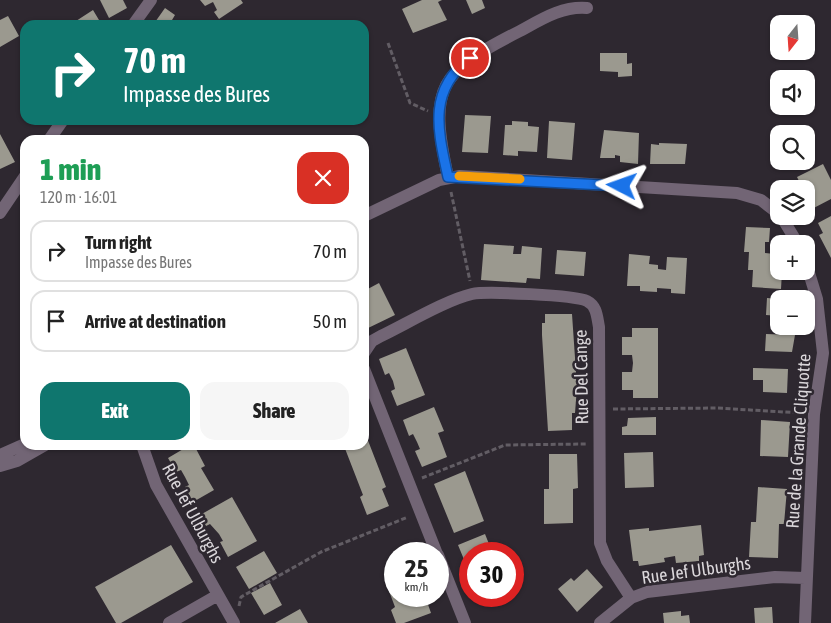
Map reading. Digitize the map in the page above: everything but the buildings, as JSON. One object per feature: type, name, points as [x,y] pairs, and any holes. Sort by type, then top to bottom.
[{"type":"street","points":[[137,20],[151,0]]},
{"type":"street","points":[[448,177],[438,115],[440,99],[447,83],[470,58],[562,9],[587,8]]},
{"type":"street","points":[[369,214],[426,185],[448,177],[474,176],[738,194],[761,200],[770,207]]},
{"type":"street","points":[[0,213],[20,183]]},
{"type":"street","name":"Rue de la Grande Cliquotte","points":[[805,623],[805,578],[814,414],[821,366],[822,338],[817,299],[811,280]]},
{"type":"street","name":"Rue Del Cange","points":[[369,346],[372,341],[381,336],[473,294],[498,293],[587,300],[595,308],[599,328],[600,543],[607,561],[631,598]]},
{"type":"street","points":[[369,382],[432,542]]},
{"type":"street","points":[[0,455],[20,446]]},
{"type":"street","points":[[0,466],[16,461],[35,450]]},
{"type":"street","name":"Rue Jef Ulburghs","points":[[144,450],[156,486],[218,595],[228,619]]},
{"type":"street","name":"Rue Jef Ulburghs","points":[[600,623],[631,598],[660,589],[775,577],[805,578]]},
{"type":"street","points":[[449,584],[465,623]]},
{"type":"street","points":[[169,623],[218,595]]},
{"type":"path","points":[[388,43],[410,103],[438,115]]},
{"type":"path","points":[[448,177],[473,294]]},
{"type":"path","points":[[600,408],[717,408],[814,414]]},
{"type":"path","points":[[409,483],[505,444],[600,444]]},
{"type":"path","points":[[228,619],[238,606],[241,597],[321,552],[420,512]]},
{"type":"slow traffic","points":[[459,176],[520,179]]},
{"type":"route","points":[[470,58],[460,66],[447,83],[438,107],[439,130],[448,177],[474,176],[622,186]]}]
